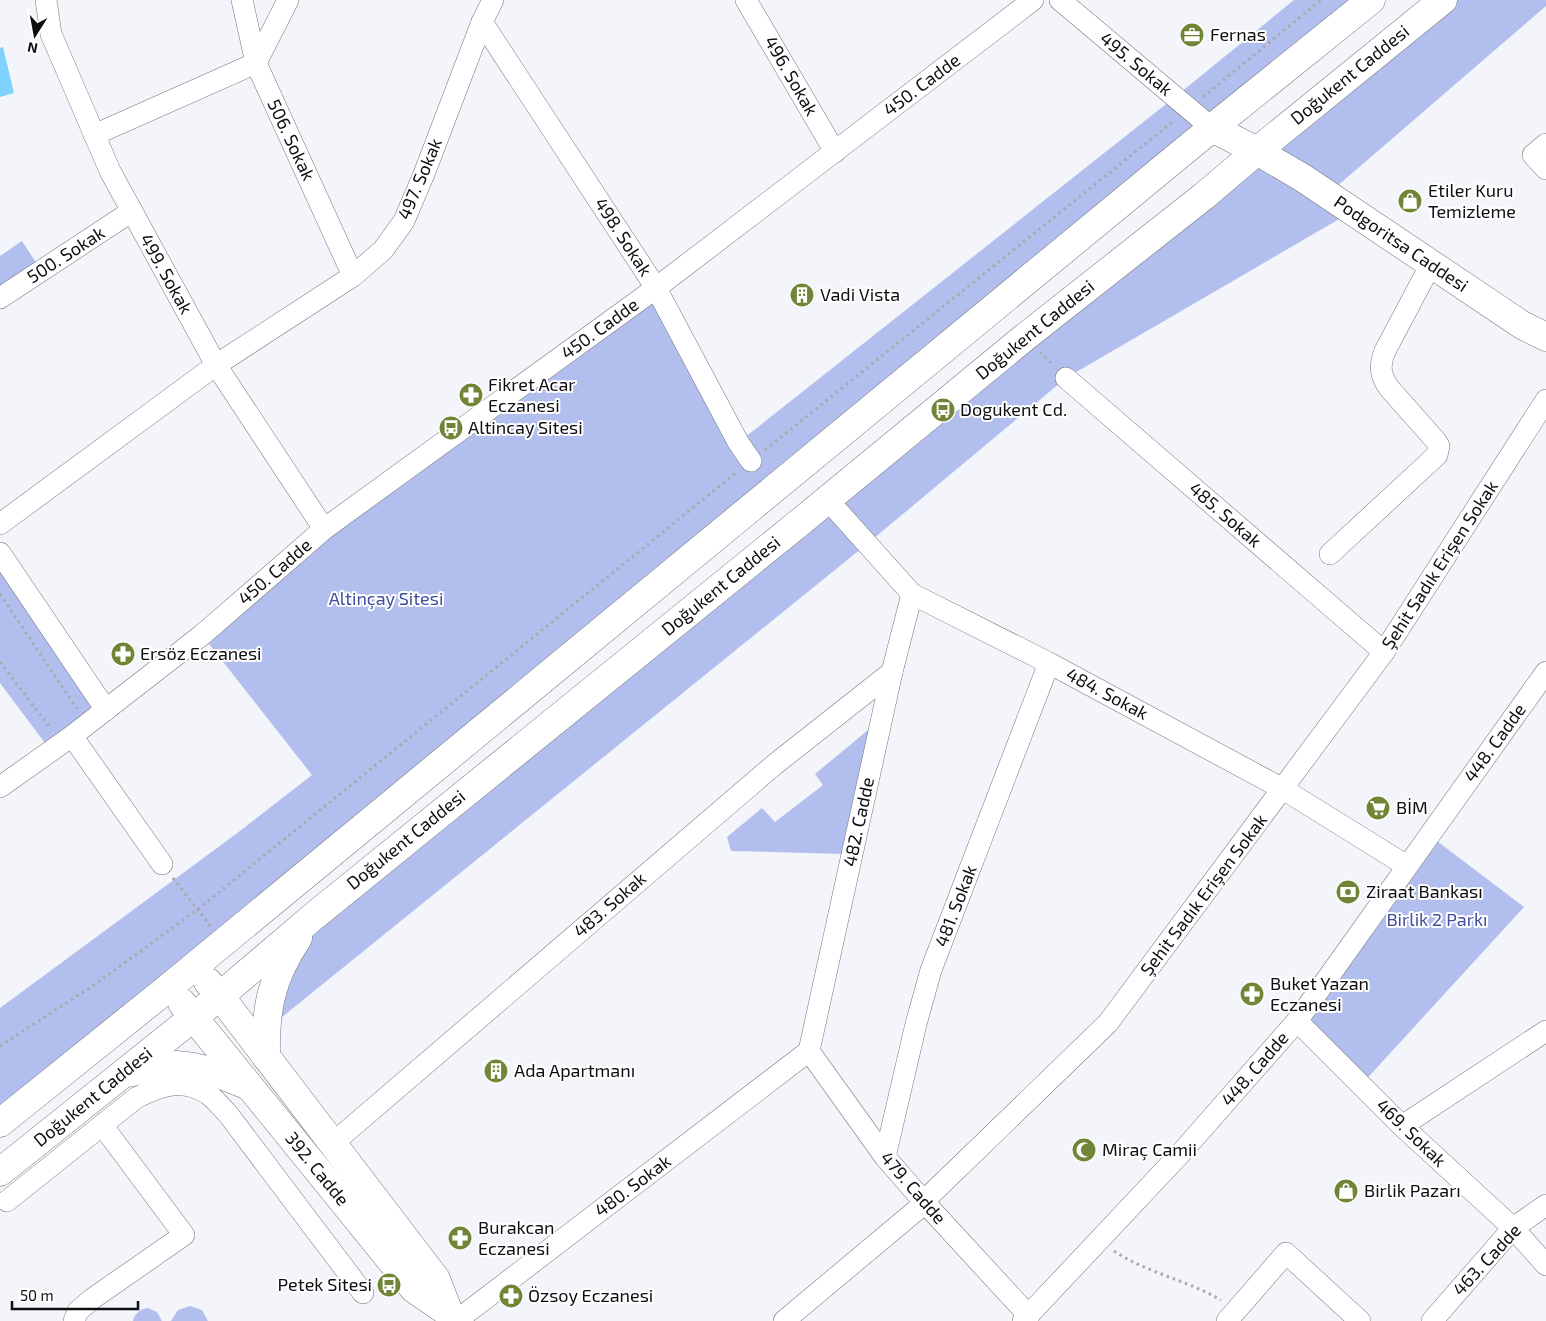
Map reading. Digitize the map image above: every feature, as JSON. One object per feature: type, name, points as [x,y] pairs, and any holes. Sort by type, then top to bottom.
[{"type":"main road","name":"Doğukent Caddesi","points":[[0,1124],[194,967],[1212,128],[1371,0]]},
{"type":"main road","name":"Doğukent Caddesi","points":[[0,1172],[220,996],[314,916],[1025,337],[1204,196],[1443,0]]},
{"type":"main road","name":"Podgoritsa Caddesi","points":[[1212,128],[1257,151],[1303,178],[1522,325],[1546,337]]},
{"type":"main road","points":[[266,1057],[267,1014],[272,992],[285,958],[314,916]]},
{"type":"main road","name":"392. Cadde","points":[[194,967],[220,996],[436,1279],[453,1318]]},
{"type":"main road","name":"392. Cadde","points":[[168,988],[414,1289],[453,1318]]},
{"type":"main road","points":[[123,1074],[158,1067],[186,1066],[196,1067],[249,1086]]},
{"type":"street","name":"499. Sokak","points":[[46,0],[51,34],[110,171],[216,365],[324,529]]},
{"type":"street","name":"506. Sokak","points":[[242,0],[256,63],[354,276]]},
{"type":"street","points":[[94,135],[256,63],[288,0]]},
{"type":"street","name":"497. Sokak","points":[[0,524],[216,365],[354,276],[383,250],[404,221],[482,22],[493,0]]},
{"type":"street","name":"496. Sokak","points":[[746,0],[835,152]]},
{"type":"street","name":"450. Cadde","points":[[0,787],[106,710],[202,635],[324,529],[656,288],[1033,0]]},
{"type":"street","name":"495. Sokak","points":[[1060,0],[1212,128]]},
{"type":"street","name":"498. Sokak","points":[[482,22],[656,288],[738,442],[751,461]]},
{"type":"street","points":[[1546,144],[1533,155],[1546,169]]},
{"type":"street","name":"500. Sokak","points":[[0,298],[132,211]]},
{"type":"street","points":[[1330,554],[1436,456],[1438,452],[1439,446],[1434,438],[1389,388],[1381,371],[1385,351],[1431,264]]},
{"type":"street","name":"485. Sokak","points":[[1066,378],[1384,652]]},
{"type":"street","name":"Şehit Sadık Erişen Sokak","points":[[784,1321],[925,1204],[926,1199],[1108,1023],[1384,652],[1546,400]]},
{"type":"street","name":"484. Sokak","points":[[827,499],[912,594],[1048,663],[1283,789],[1407,866]]},
{"type":"street","points":[[0,553],[106,710]]},
{"type":"street","name":"482. Cadde","points":[[809,1051],[892,672],[912,594]]},
{"type":"street","name":"481. Sokak","points":[[885,1157],[916,1024],[931,970],[1048,663]]},
{"type":"street","name":"483. Sokak","points":[[332,1144],[774,765],[892,672]]},
{"type":"street","name":"448. Cadde","points":[[1026,1318],[1181,1153],[1297,1021],[1546,672]]},
{"type":"street","points":[[74,734],[162,864]]},
{"type":"street","name":"469. Sokak","points":[[1297,1021],[1402,1126],[1513,1228],[1546,1265]]},
{"type":"street","points":[[1402,1126],[1546,1031]]},
{"type":"street","name":"479. Cadde","points":[[809,1051],[885,1157],[1026,1318]]},
{"type":"street","name":"480. Sokak","points":[[453,1318],[809,1051]]},
{"type":"street","points":[[7,1201],[136,1098],[159,1087],[174,1084],[191,1087],[208,1094],[228,1114],[363,1293]]},
{"type":"street","points":[[74,1321],[78,1311],[92,1299],[184,1235],[102,1125]]},
{"type":"street","name":"463. Cadde","points":[[1432,1321],[1513,1228],[1546,1205]]},
{"type":"street","points":[[1232,1315],[1286,1252],[1360,1321]]},
{"type":"path","points":[[0,1046],[94,985],[197,910],[1189,109],[1320,0]]},
{"type":"path","points":[[1025,337],[1066,378]]},
{"type":"path","points":[[0,594],[74,734]]},
{"type":"path","points":[[0,662],[74,734]]},
{"type":"path","points":[[1099,1241],[1138,1265],[1212,1295],[1232,1315]]},
{"type":"green space","name":"Altinçay Sitesi","points":[[1294,0],[1371,0],[0,1123],[0,1008],[236,834],[312,775],[202,635],[656,288],[739,442],[1175,97]]},
{"type":"green space","points":[[1443,0],[1546,0],[1546,6],[1328,194],[1353,211],[1066,378],[867,544],[266,1030],[314,916]]},
{"type":"green space","points":[[22,241],[37,264],[0,291],[0,256]]},
{"type":"green space","points":[[0,553],[106,710],[51,751],[0,683]]},
{"type":"green space","points":[[879,721],[845,854],[731,851],[727,837],[762,808],[775,822],[823,785],[815,774]]},
{"type":"green space","name":"Birlik 2 Parkı","points":[[1429,835],[1524,907],[1361,1085],[1297,1021]]},
{"type":"green space","points":[[190,1306],[202,1310],[208,1321],[171,1321],[178,1310]]},
{"type":"green space","points":[[148,1308],[157,1312],[162,1321],[133,1321],[138,1312]]},
{"type":"shaded area","points":[[3,47],[14,93],[0,97],[0,48]]},
{"type":"place","name":"Fernas","points":[[1192,35]]},
{"type":"place","name":"Etiler Kuru Temizleme","points":[[1410,201]]},
{"type":"place","name":"Vadi Vista","points":[[802,295]]},
{"type":"place","name":"Fikret Acar Eczanesi","points":[[471,395]]},
{"type":"place","name":"Dogukent Cd.","points":[[943,410]]},
{"type":"place","name":"Altincay Sitesi","points":[[451,428]]},
{"type":"place","name":"Ersöz Eczanesi","points":[[123,654]]},
{"type":"place","name":"BİM","points":[[1378,808]]},
{"type":"place","name":"Ziraat Bankası","points":[[1348,892]]},
{"type":"place","name":"Buket Yazan Eczanesi","points":[[1252,994]]},
{"type":"place","name":"Ada Apartmanı","points":[[496,1071]]},
{"type":"place","name":"Miraç Camii","points":[[1084,1150]]},
{"type":"place","name":"Birlik Pazarı","points":[[1346,1191]]},
{"type":"place","name":"Burakcan Eczanesi","points":[[460,1238]]},
{"type":"place","name":"Petek Sitesi","points":[[389,1285]]},
{"type":"place","name":"Özsoy Eczanesi","points":[[511,1296]]}]
